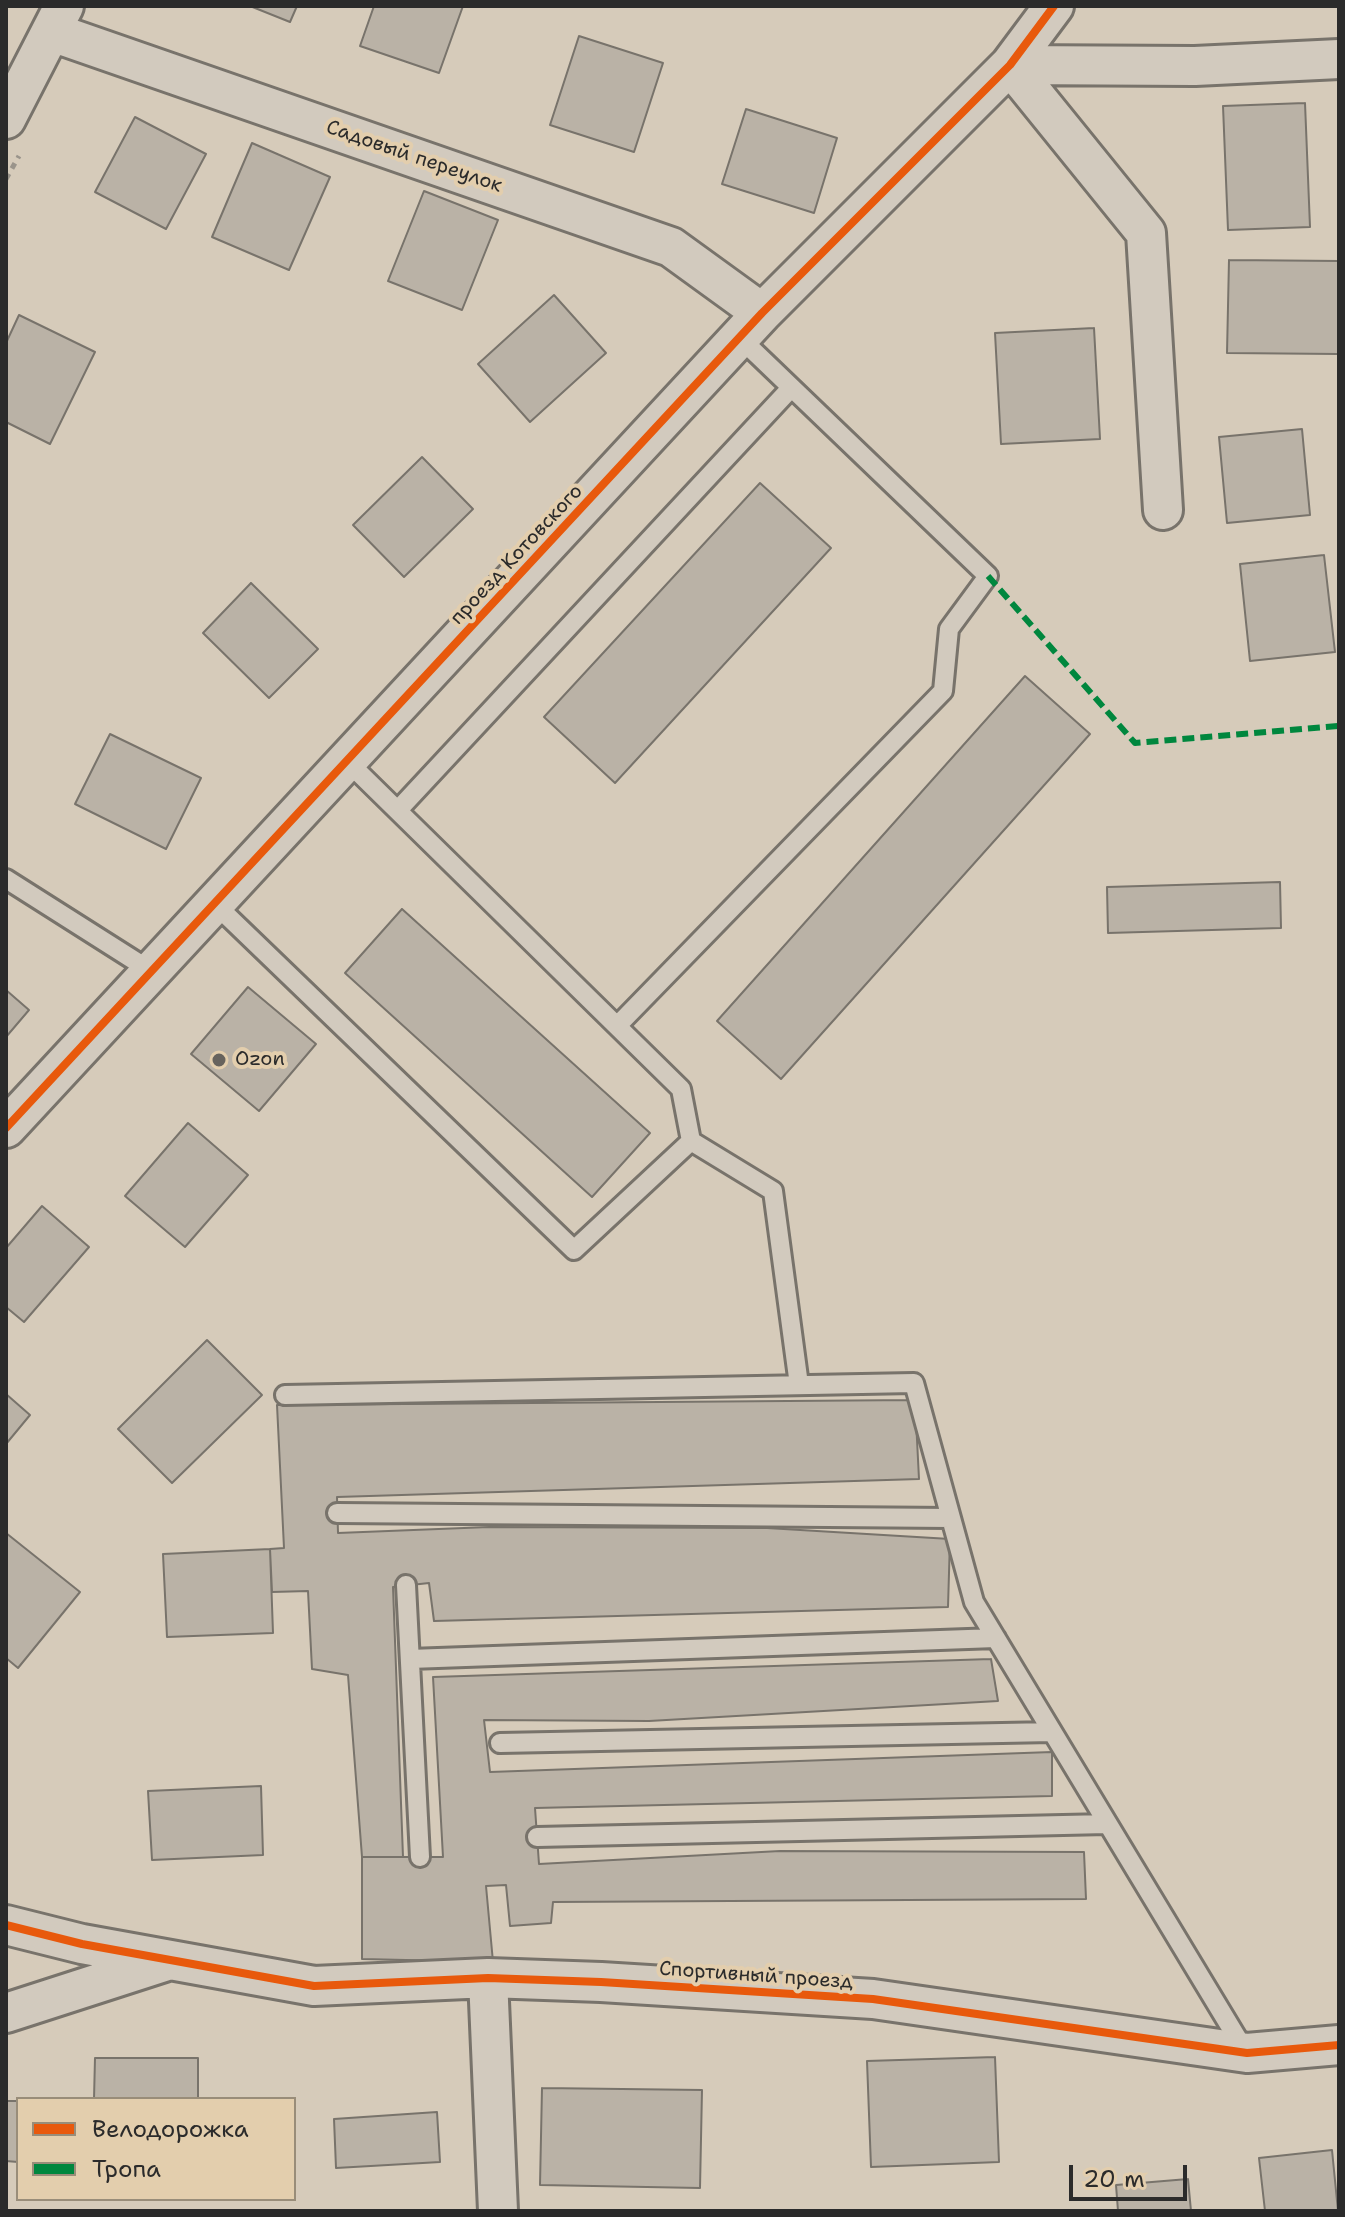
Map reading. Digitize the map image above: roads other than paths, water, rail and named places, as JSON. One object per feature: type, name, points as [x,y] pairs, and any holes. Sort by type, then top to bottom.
[{"type":"street","name":"проезд Котовского","points":[[6,1128],[751,325],[1010,65],[1054,6]]},
{"type":"street","points":[[6,119],[58,19]]},
{"type":"street","name":"Садовый переулок","points":[[58,19],[671,247],[751,325]]},
{"type":"street","points":[[1010,65],[1195,66],[1339,59]]},
{"type":"street","points":[[1010,65],[1146,233],[1163,510]]},
{"type":"street","name":"Спортивный проезд","points":[[6,1925],[82,1944],[314,1986],[488,1978],[873,1999],[1247,2053],[1339,2045]]},
{"type":"street","points":[[6,2013],[170,1960]]},
{"type":"street","points":[[488,1978],[498,2211]]},
{"type":"lane","points":[[617,1026],[943,691],[949,629],[988,576],[791,388],[751,325]]},
{"type":"lane","points":[[398,810],[791,388]]},
{"type":"lane","points":[[348,762],[681,1089],[691,1141],[773,1191],[799,1385]]},
{"type":"lane","points":[[6,879],[151,971]]},
{"type":"lane","points":[[214,903],[574,1250],[691,1141]]},
{"type":"lane","points":[[285,1395],[914,1383],[974,1602],[1247,2053]]},
{"type":"lane","points":[[337,1513],[951,1518]]},
{"type":"lane","points":[[406,1585],[420,1857]]},
{"type":"lane","points":[[410,1659],[996,1638]]},
{"type":"lane","points":[[500,1743],[1052,1732]]},
{"type":"lane","points":[[537,1837],[1107,1824]]},
{"type":"place","name":"Ozon","points":[[219,1060]]}]
